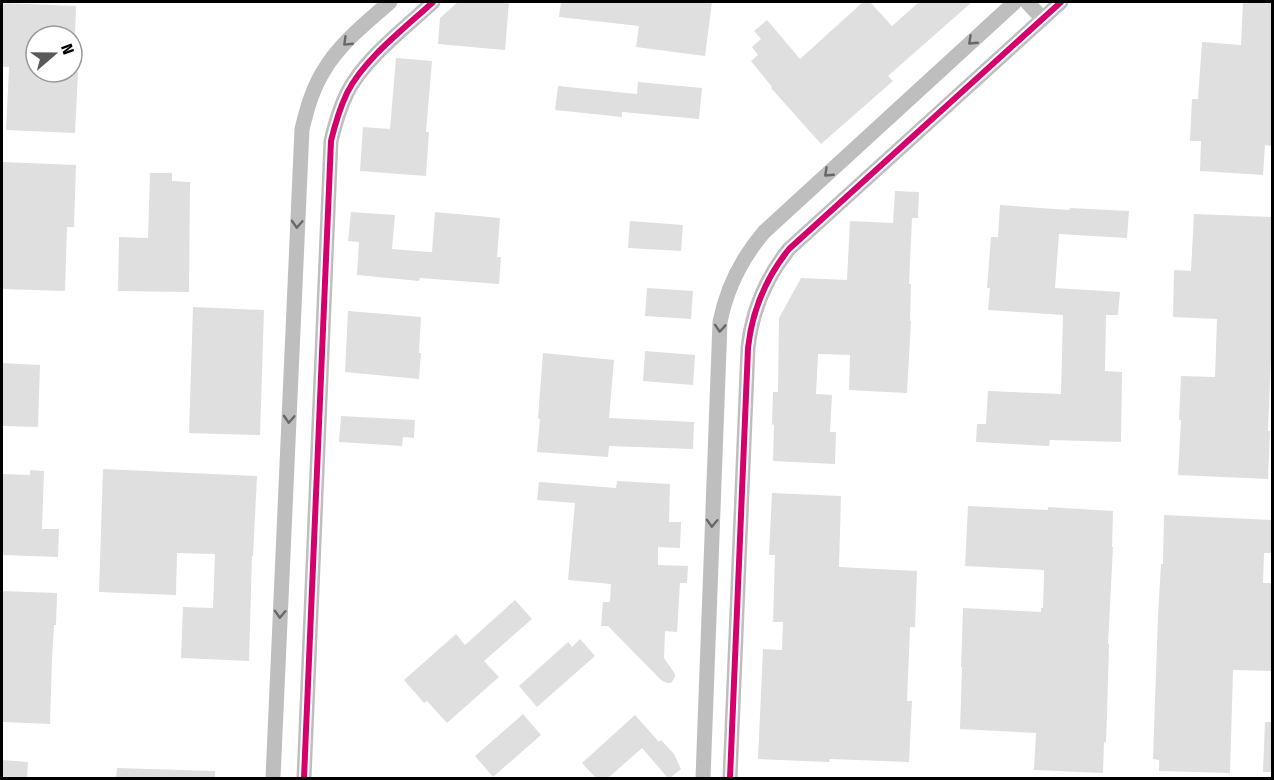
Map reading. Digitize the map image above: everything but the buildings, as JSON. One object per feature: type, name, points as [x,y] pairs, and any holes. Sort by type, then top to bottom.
[{"type":"street","points":[[273,778],[302,129],[310,100],[322,72],[340,48],[390,2]]},
{"type":"street","points":[[304,778],[331,141],[348,91],[363,69],[433,2]]},
{"type":"street","points":[[703,778],[720,322],[732,281],[746,255],[764,232],[1015,2]]},
{"type":"street","points":[[1027,2],[1042,18]]},
{"type":"street","points":[[730,778],[748,348],[753,318],[763,288],[789,249],[1061,2]]},
{"type":"cycle path","points":[[304,778],[331,141],[342,104],[354,80],[386,44],[433,2]]},
{"type":"cycle path","points":[[730,778],[748,348],[756,308],[761,296],[773,272],[789,249],[1061,2]]}]
